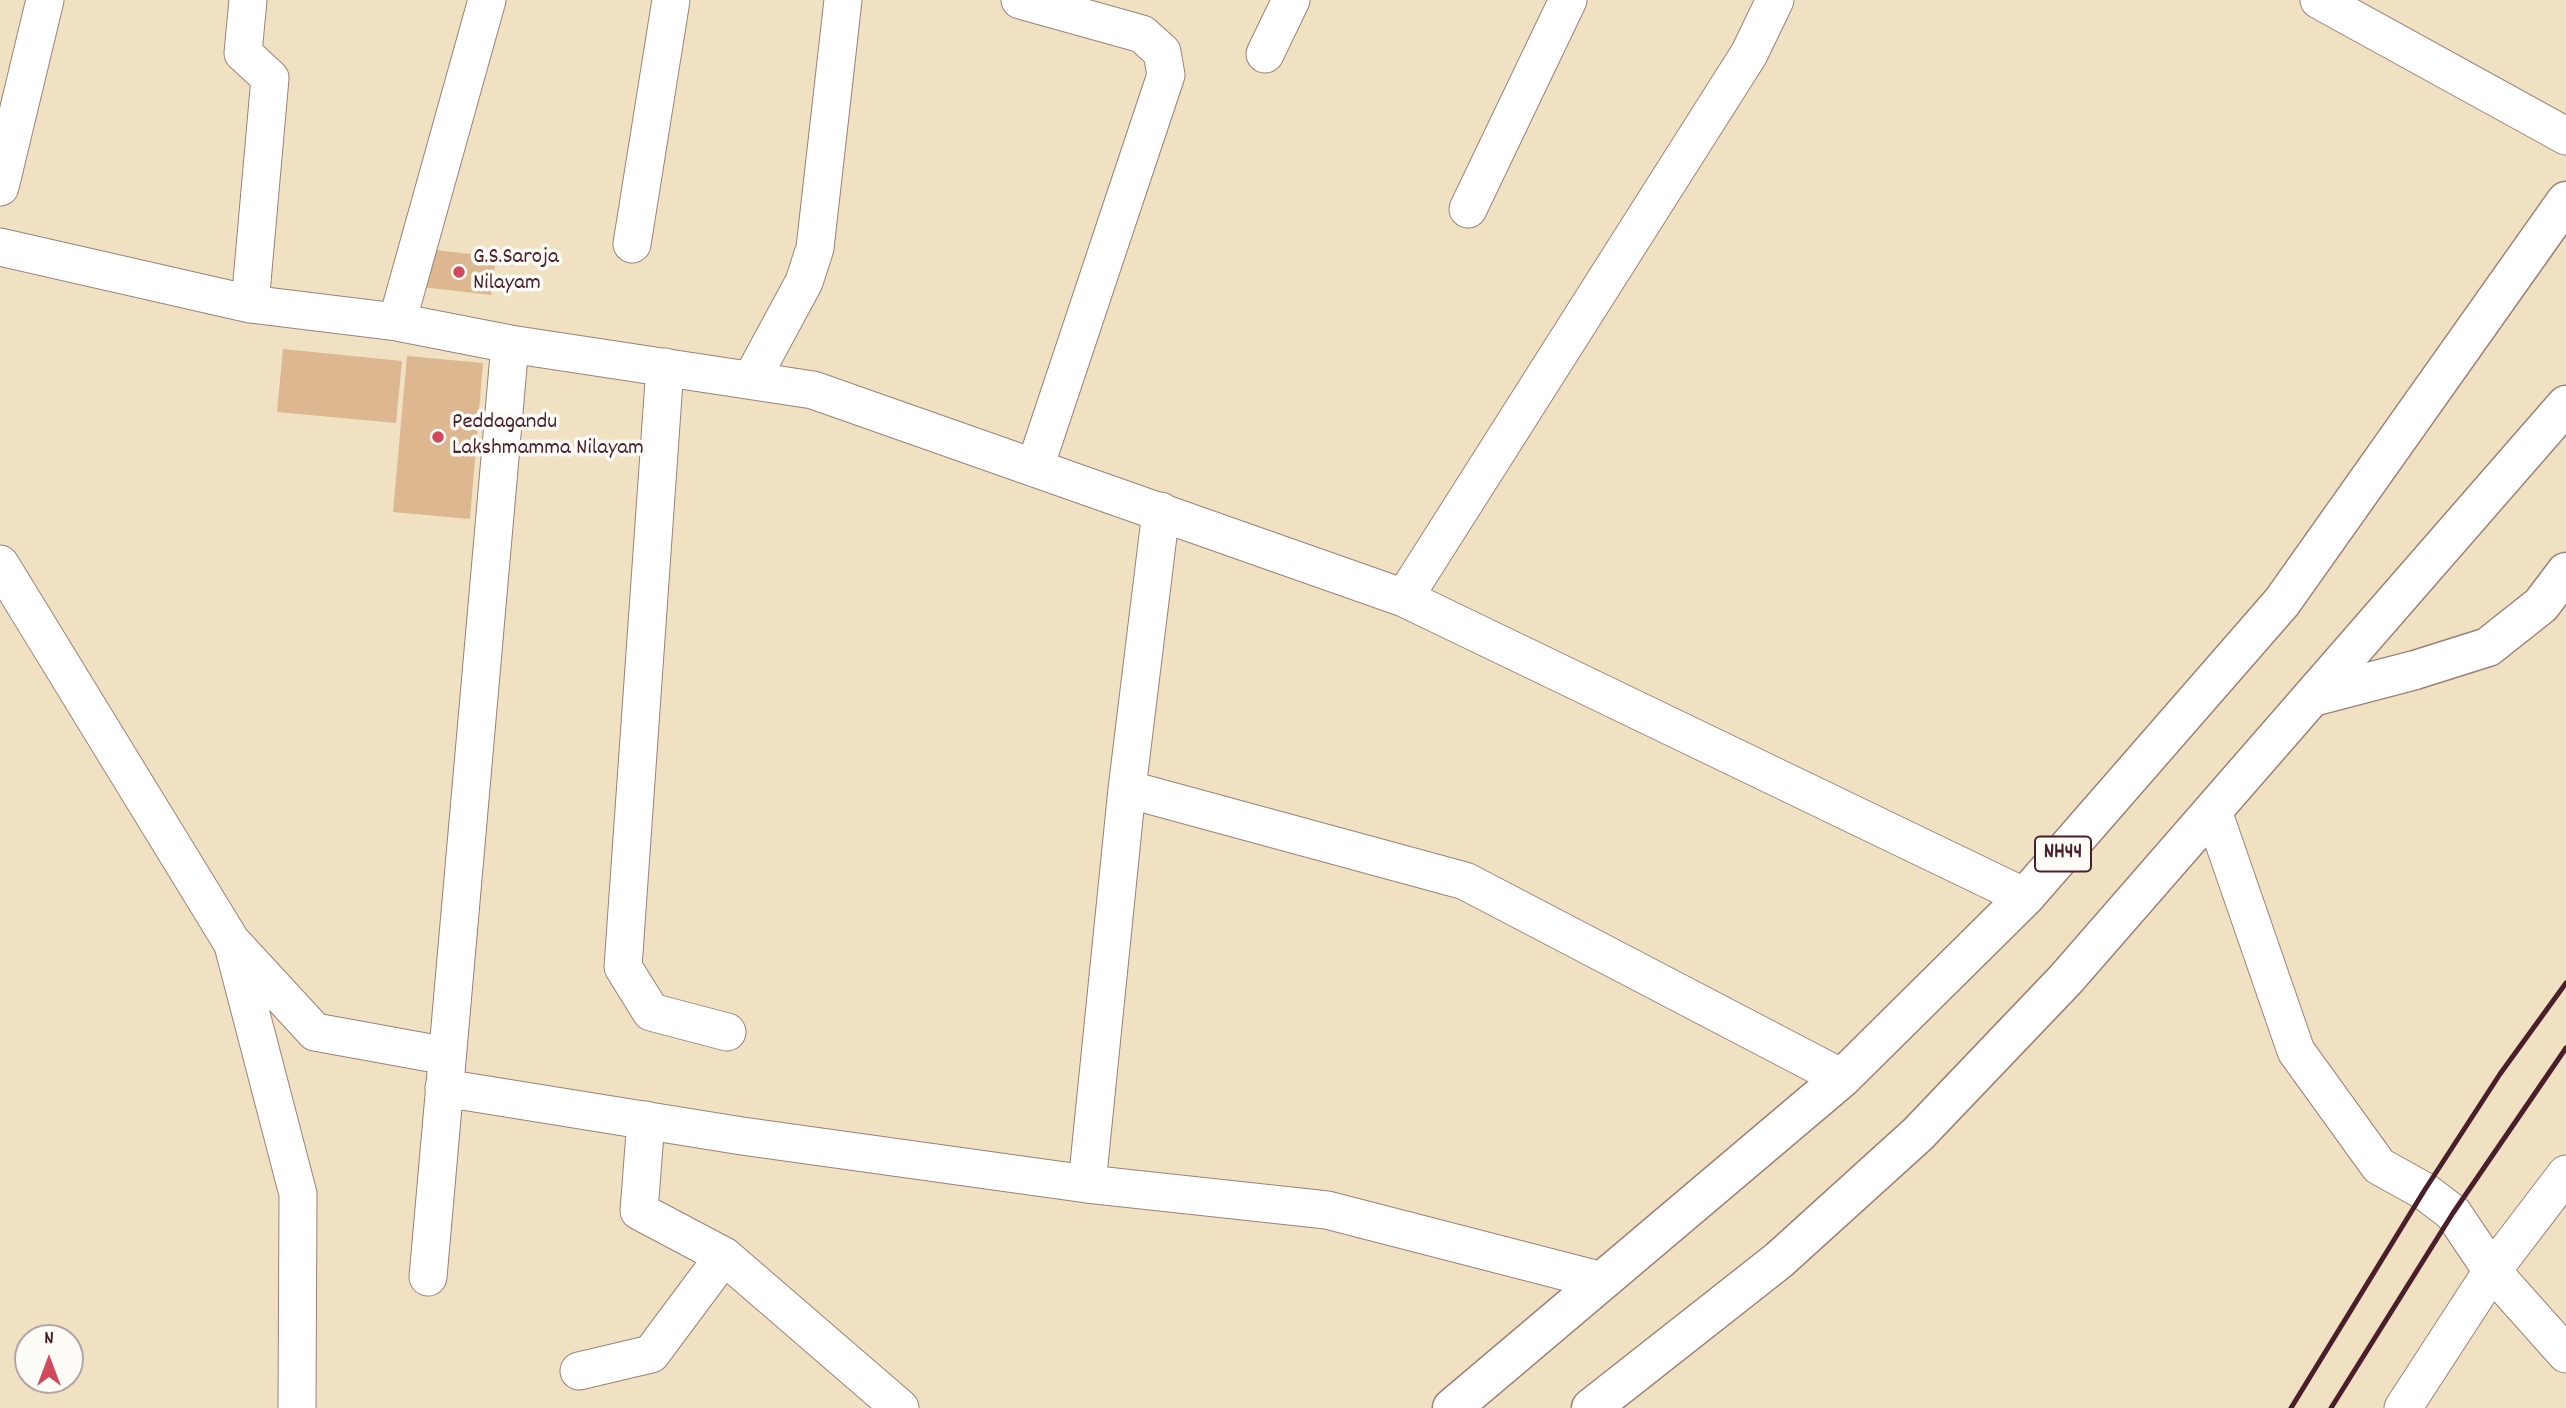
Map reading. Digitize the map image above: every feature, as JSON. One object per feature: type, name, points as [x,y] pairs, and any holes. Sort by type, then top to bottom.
[{"type":"main road","name":"NH44","points":[[1452,1408],[1842,1078],[2025,897],[2282,602],[2566,201]]},
{"type":"main road","points":[[1591,1408],[1779,1260],[1919,1134],[2066,979],[2566,405]]},
{"type":"main road","points":[[2312,697],[2415,670],[2488,647],[2541,605],[2566,572]]},
{"type":"street","points":[[0,187],[45,0]]},
{"type":"street","points":[[248,0],[243,53],[270,78],[250,304]]},
{"type":"street","points":[[397,322],[487,0]]},
{"type":"street","points":[[632,244],[671,0]]},
{"type":"street","points":[[751,380],[804,282],[815,248],[843,0]]},
{"type":"street","points":[[1020,0],[1142,34],[1162,52],[1166,75],[1035,467]]},
{"type":"street","points":[[1265,54],[1291,0]]},
{"type":"street","points":[[1468,209],[1569,0]]},
{"type":"street","points":[[1404,598],[1749,54],[1775,0]]},
{"type":"street","points":[[2319,0],[2566,136]]},
{"type":"street","points":[[0,247],[250,304],[397,322],[510,344],[813,390],[1404,598],[2025,897]]},
{"type":"street","points":[[428,1277],[510,344]]},
{"type":"street","points":[[665,367],[623,967],[650,1012],[727,1032]]},
{"type":"street","points":[[1087,1184],[1127,789],[1160,511]]},
{"type":"street","points":[[0,564],[231,941],[314,1032],[446,1072],[646,1121],[1087,1184],[1327,1210],[1602,1281]]},
{"type":"street","points":[[1127,789],[1465,881],[1842,1078]]},
{"type":"street","points":[[2213,811],[2296,1051],[2379,1166],[2424,1191],[2453,1213],[2492,1271],[2566,1354]]},
{"type":"street","points":[[231,941],[298,1194],[297,1408]]},
{"type":"street","points":[[646,1121],[639,1211],[724,1256],[900,1408]]},
{"type":"street","points":[[2403,1408],[2492,1271],[2566,1174]]},
{"type":"street","points":[[579,1371],[651,1354],[724,1256]]},
{"type":"building","name":"G.S.Saroja Nilayam","points":[[427,249],[496,257],[491,295],[422,287]]},
{"type":"building","name":"Peddagandu Lakshmamma Nilayam","points":[[283,349],[402,361],[396,423],[277,412]]},
{"type":"building","name":"Peddagandu Lakshmamma Nilayam","points":[[407,356],[483,363],[470,519],[393,512]]},
{"type":"railway","points":[[2291,1408],[2424,1191],[2500,1074],[2566,983]]},
{"type":"railway","points":[[2331,1408],[2453,1213],[2566,1048]]},
{"type":"place","name":"G.S.Saroja Nilayam","points":[[459,272]]},
{"type":"place","name":"Peddagandu Lakshmamma Nilayam","points":[[438,437]]}]
